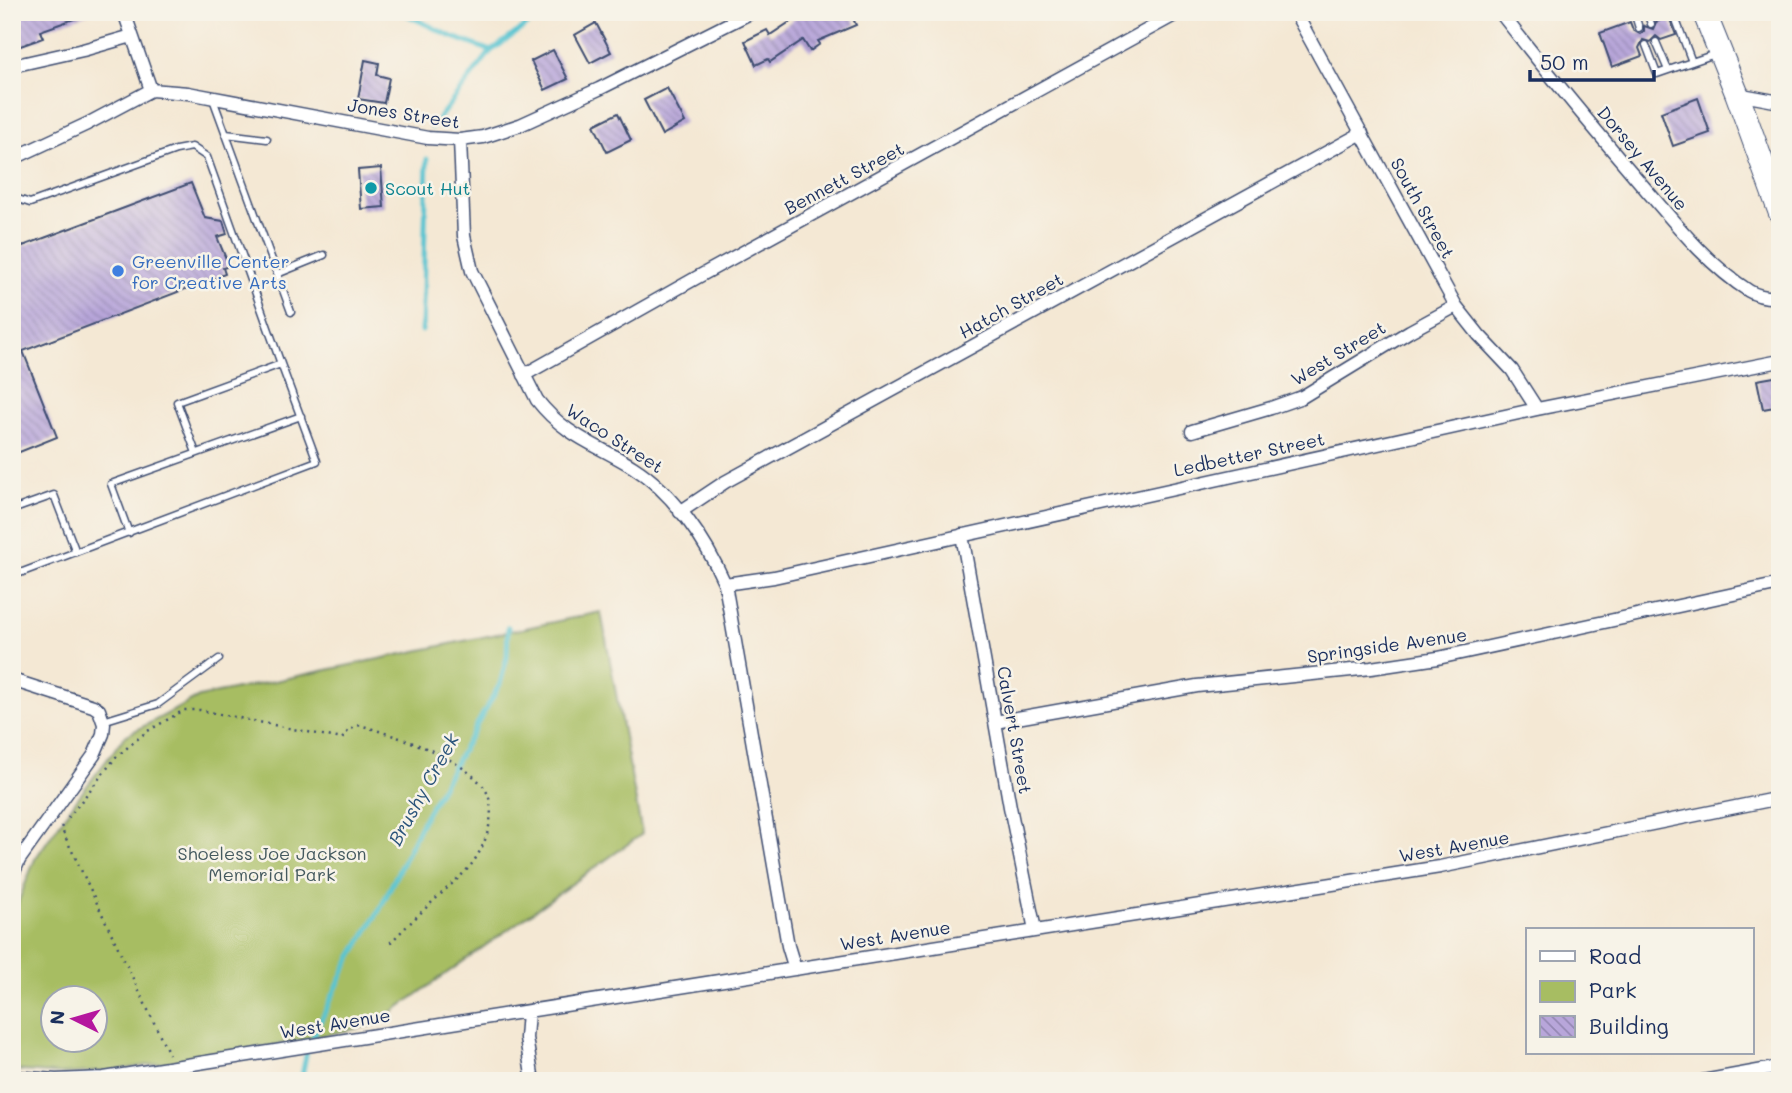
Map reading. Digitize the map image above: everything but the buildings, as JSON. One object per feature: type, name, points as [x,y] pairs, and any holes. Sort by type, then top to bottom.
[{"type":"highway","points":[[1704,12],[1738,94],[1780,212]]},
{"type":"street","points":[[12,159],[151,90],[124,12]]},
{"type":"street","name":"Jones Street","points":[[151,90],[212,97],[428,138],[460,141],[520,125],[599,89],[752,12]]},
{"type":"street","name":"Bennett Street","points":[[524,375],[1180,12]]},
{"type":"street","name":"South Street","points":[[1295,12],[1456,306],[1512,370],[1537,409]]},
{"type":"street","name":"Dorsey Avenue","points":[[1500,12],[1619,158],[1694,243],[1750,292],[1769,298],[1780,297]]},
{"type":"street","points":[[12,66],[132,36]]},
{"type":"street","points":[[1738,94],[1780,102]]},
{"type":"street","name":"Hatch Street","points":[[680,512],[725,482],[1362,133]]},
{"type":"street","name":"Waco Street","points":[[460,141],[464,236],[472,271],[537,400],[558,424],[582,441],[640,472],[659,488],[702,537],[725,584],[788,946],[795,970]]},
{"type":"street","name":"West Street","points":[[1192,431],[1302,397],[1456,306]]},
{"type":"street","name":"Ledbetter Street","points":[[725,584],[774,577],[1537,409],[1780,361]]},
{"type":"street","name":"Calvert Street","points":[[962,535],[1035,930]]},
{"type":"street","name":"Springside Avenue","points":[[995,722],[1197,687],[1438,658],[1780,584]]},
{"type":"street","points":[[12,680],[95,707],[103,721],[103,734],[94,755],[16,859],[12,876]]},
{"type":"street","name":"West Avenue","points":[[12,1077],[56,1080],[104,1078],[795,970],[1440,867],[1780,798]]},
{"type":"street","points":[[528,1012],[526,1038],[533,1081]]},
{"type":"street","points":[[1703,1081],[1780,1066]]},
{"type":"lane","points":[[1634,12],[1639,28]]},
{"type":"lane","points":[[1647,12],[1651,23]]},
{"type":"lane","points":[[1673,12],[1692,62]]},
{"type":"lane","points":[[1656,42],[1668,70]]},
{"type":"lane","points":[[1646,45],[1657,74],[1720,51]]},
{"type":"lane","points":[[212,97],[291,312]]},
{"type":"lane","points":[[226,134],[267,139]]},
{"type":"lane","points":[[12,197],[30,203],[176,150],[192,147],[207,157],[317,461],[12,576]]},
{"type":"lane","points":[[277,274],[324,256]]},
{"type":"lane","points":[[196,453],[177,402],[281,363]]},
{"type":"lane","points":[[129,533],[111,484],[301,416]]},
{"type":"lane","points":[[12,510],[54,495],[76,552]]},
{"type":"lane","points":[[103,721],[158,704],[219,659]]},
{"type":"path","points":[[172,1060],[61,828],[116,757],[146,732],[184,710],[200,710],[342,739],[349,730],[360,725],[440,756],[466,771],[485,788],[492,816],[485,844],[470,867],[390,943]]},
{"type":"green space","name":"Shoeless Joe Jackson Memorial Park","points":[[601,612],[642,834],[374,1025],[272,1046],[111,1071],[61,1074],[12,1070],[12,918],[35,859],[125,736],[199,697]]},
{"type":"waterway","points":[[401,12],[450,36],[491,51]]},
{"type":"waterway","name":"Brushy Creek","points":[[432,127],[491,51],[541,12]]},
{"type":"waterway","name":"Brushy Creek","points":[[422,331],[427,159]]},
{"type":"waterway","name":"Brushy Creek","points":[[313,1037],[348,963],[380,909],[425,816],[500,684],[507,657],[508,627]]},
{"type":"waterway","name":"Brushy Creek","points":[[301,1081],[307,1050]]},
{"type":"place","name":"Scout Hut","points":[[371,188]]},
{"type":"place","name":"Greenville Center for Creative Arts","points":[[118,271]]}]
